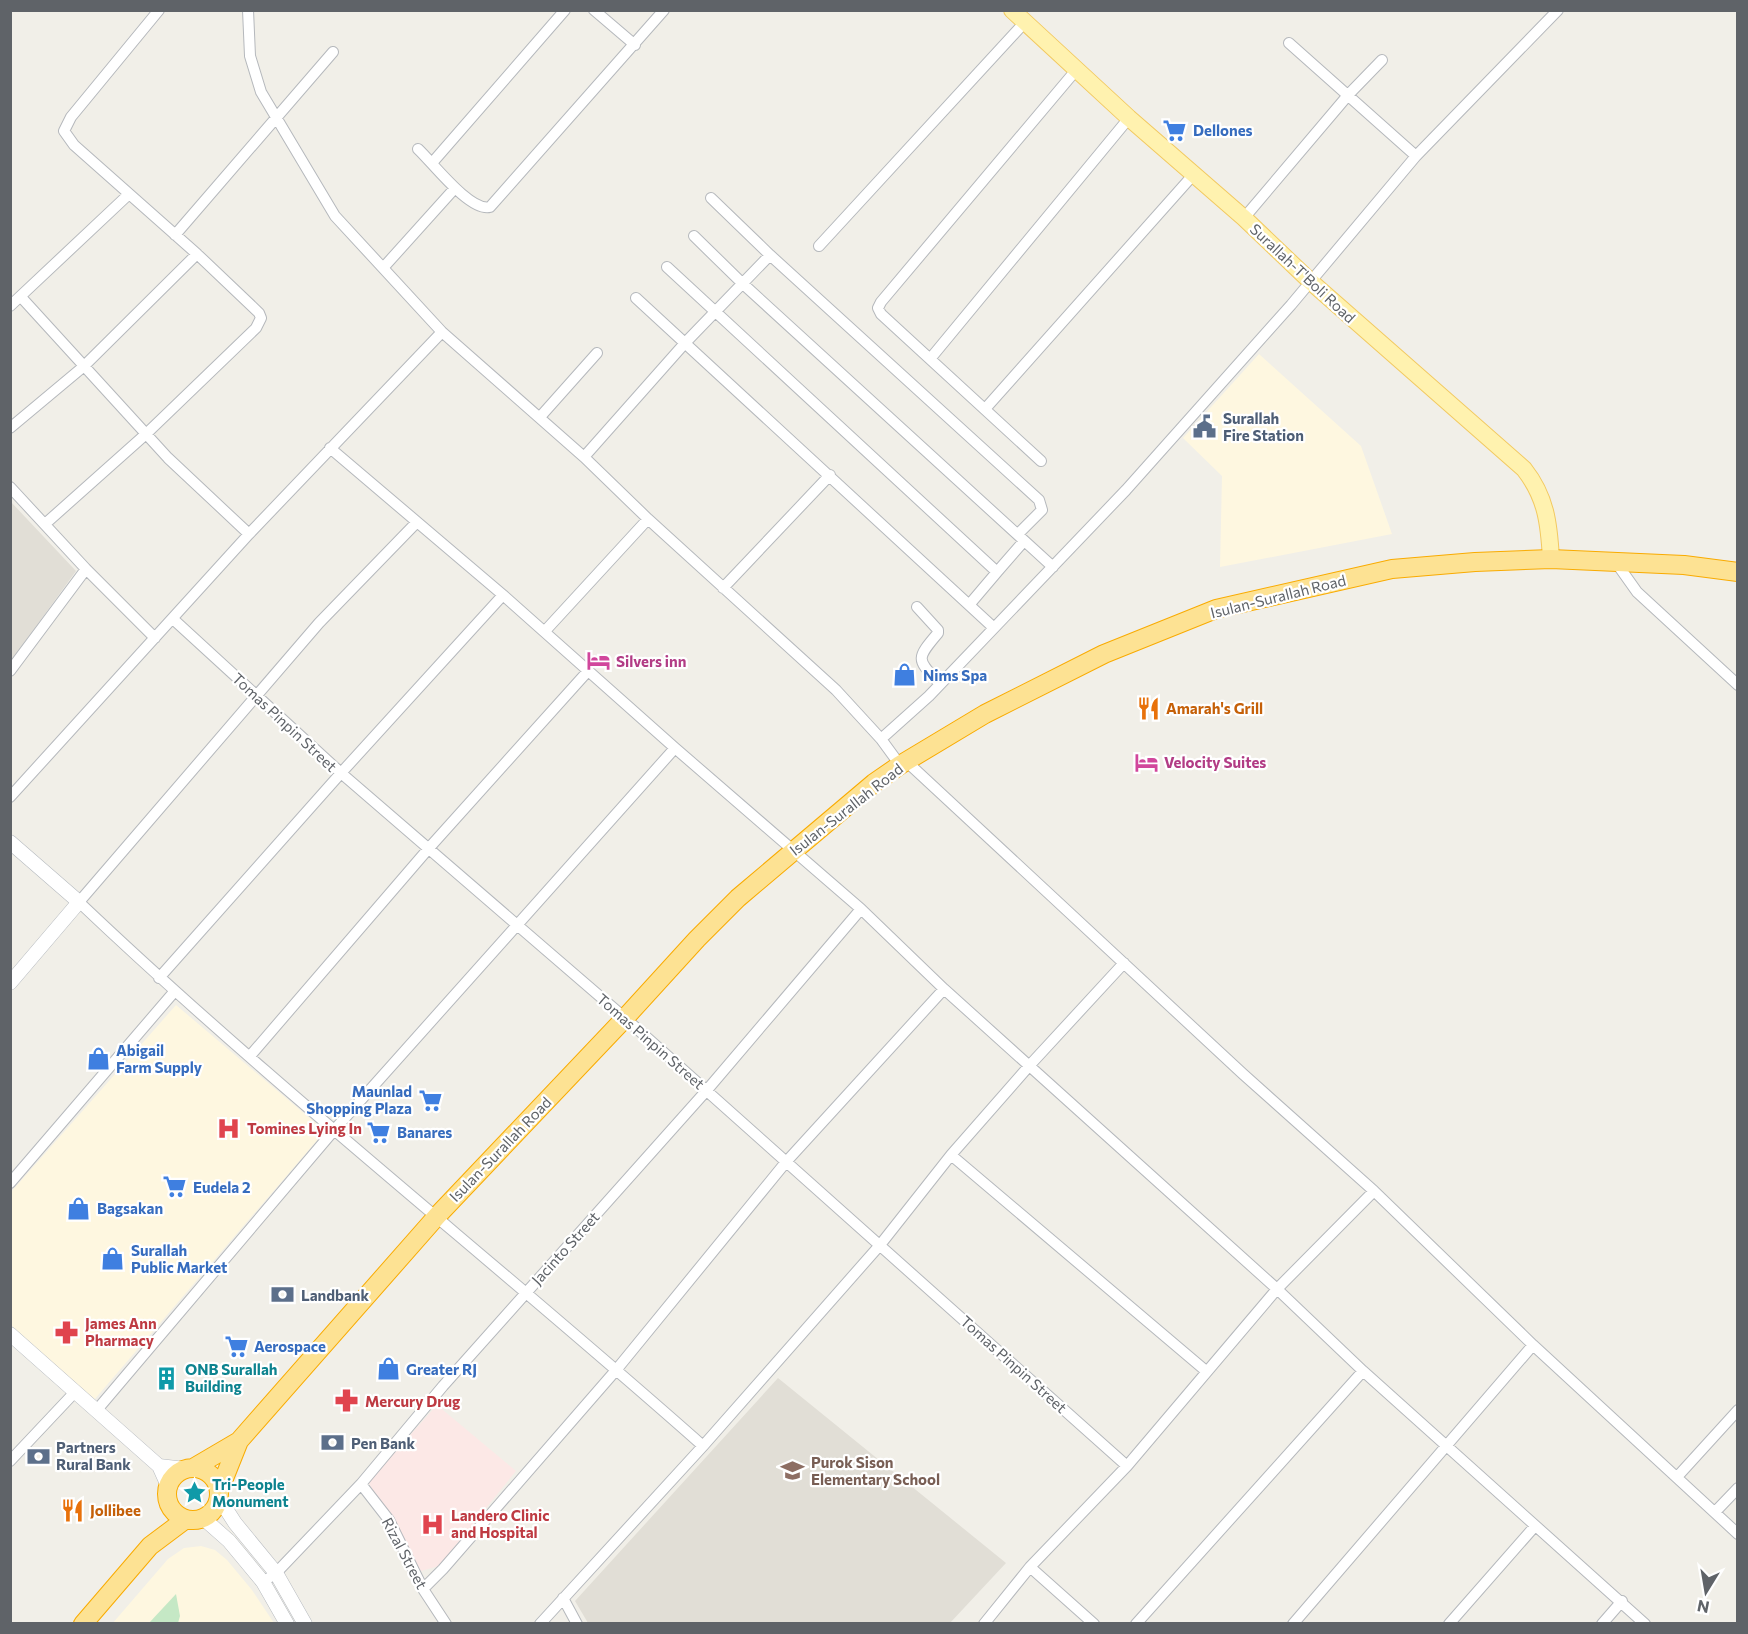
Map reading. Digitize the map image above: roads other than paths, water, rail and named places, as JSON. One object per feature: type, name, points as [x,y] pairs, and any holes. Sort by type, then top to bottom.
[{"type":"highway","name":"Isulan-Surallah Road","points":[[189,1468],[239,1441],[436,1216],[738,898],[874,783],[903,763],[986,714],[1104,654],[1216,609],[1392,569],[1551,559],[1614,560],[1684,565],[1737,572]]},
{"type":"highway","name":"Isulan-Surallah Road","points":[[219,1495],[239,1441]]},
{"type":"highway","points":[[83,1623],[150,1546],[216,1506],[219,1495],[214,1478],[208,1472],[189,1468],[178,1473],[168,1494],[150,1546]]},
{"type":"highway","points":[[168,1494],[178,1515],[195,1519]]},
{"type":"main road","name":"Surallah-T'Boli Road","points":[[1018,16],[1129,118],[1244,218],[1310,281],[1524,469],[1535,483],[1543,500],[1550,533],[1551,559]]},
{"type":"street","points":[[45,524],[146,434],[256,328],[261,318],[259,313],[197,254],[128,195],[66,136],[64,128],[159,10]]},
{"type":"street","points":[[248,10],[253,67],[261,92],[275,119],[334,216],[442,332],[540,417],[836,690],[903,763],[1124,963],[1242,1074],[1374,1191],[1533,1344],[1737,1534]]},
{"type":"street","points":[[432,163],[565,10]]},
{"type":"street","points":[[594,10],[635,45]]},
{"type":"street","points":[[418,149],[455,188],[477,206],[486,208],[494,205],[664,10]]},
{"type":"street","points":[[881,739],[940,684],[1126,490],[1291,305],[1416,156],[1557,10]]},
{"type":"street","points":[[819,246],[1018,16]]},
{"type":"street","points":[[1289,43],[1416,156]]},
{"type":"street","points":[[175,235],[333,52]]},
{"type":"street","points":[[1244,218],[1349,94],[1382,60]]},
{"type":"street","points":[[1041,461],[881,314],[879,306],[1077,69]]},
{"type":"street","points":[[930,359],[1129,118]]},
{"type":"street","points":[[985,409],[1194,174]]},
{"type":"street","points":[[383,268],[455,188]]},
{"type":"street","points":[[10,306],[128,195]]},
{"type":"street","points":[[711,198],[770,255],[1041,502],[1042,510],[997,572],[969,605]]},
{"type":"street","points":[[694,236],[742,283],[1053,567]]},
{"type":"street","points":[[10,428],[83,367],[197,254]]},
{"type":"street","points":[[584,457],[714,312],[770,255]]},
{"type":"street","points":[[667,267],[997,572]]},
{"type":"street","points":[[21,297],[146,434],[199,488],[249,534]]},
{"type":"street","points":[[636,298],[994,628]]},
{"type":"street","points":[[10,797],[249,534],[442,332]]},
{"type":"street","points":[[540,417],[597,353]]},
{"type":"street","points":[[330,448],[545,631],[675,748],[861,909],[1029,1066],[1277,1289],[1363,1371],[1646,1623]]},
{"type":"street","points":[[723,588],[830,475]]},
{"type":"street","points":[[10,487],[86,569],[155,638]]},
{"type":"street","points":[[545,631],[648,519]]},
{"type":"street","points":[[10,983],[319,623],[417,522]]},
{"type":"street","points":[[1614,560],[1637,592],[1737,685]]},
{"type":"street","points":[[10,671],[86,569]]},
{"type":"street","points":[[159,978],[340,773],[503,595]]},
{"type":"street","points":[[917,607],[938,630],[938,633],[922,651],[921,660],[940,684]]},
{"type":"street","name":"Tomas Pinpin Street","points":[[173,620],[340,773],[707,1090],[1127,1466]]},
{"type":"street","points":[[250,1056],[429,848],[588,671]]},
{"type":"street","points":[[96,1411],[335,1129],[675,748]]},
{"type":"street","points":[[10,842],[79,902],[174,992],[617,1369],[703,1446]]},
{"type":"street","name":"Jacinto Street","points":[[263,1582],[276,1573],[361,1485],[525,1293],[707,1090],[861,909]]},
{"type":"street","points":[[540,1623],[703,1446],[880,1245],[951,1155],[1124,963]]},
{"type":"street","points":[[423,1589],[617,1369],[786,1162],[945,989]]},
{"type":"street","points":[[10,1183],[174,992]]},
{"type":"street","points":[[951,1155],[1206,1371]]},
{"type":"street","points":[[984,1623],[1030,1567],[1127,1466],[1277,1289],[1374,1191]]},
{"type":"street","points":[[10,1334],[159,1466],[168,1494]]},
{"type":"street","points":[[1293,1623],[1447,1447],[1533,1344]]},
{"type":"street","points":[[1136,1623],[1363,1371]]},
{"type":"street","points":[[10,1461],[75,1392]]},
{"type":"street","points":[[1677,1477],[1737,1410]]},
{"type":"street","points":[[159,1466],[189,1468]]},
{"type":"street","name":"Rizal Street","points":[[361,1485],[389,1520],[411,1560],[423,1589],[446,1623]]},
{"type":"street","points":[[1714,1512],[1737,1488]]},
{"type":"street","points":[[219,1495],[235,1523],[276,1573],[305,1623]]},
{"type":"street","points":[[195,1519],[229,1541],[263,1582],[287,1623]]},
{"type":"street","points":[[1449,1623],[1535,1526]]},
{"type":"street","points":[[1030,1567],[1094,1623]]},
{"type":"street","points":[[563,1598],[577,1623]]},
{"type":"street","points":[[1602,1623],[1622,1601]]},
{"type":"place","name":"Dellones","points":[[1175,130]]},
{"type":"place","name":"Surallah Fire Station","points":[[1205,427]]},
{"type":"place","name":"Silvers inn","points":[[598,661]]},
{"type":"place","name":"Nims Spa","points":[[905,675]]},
{"type":"place","name":"Amarah's Grill","points":[[1148,708]]},
{"type":"place","name":"Velocity Suites","points":[[1146,762]]},
{"type":"place","name":"Abigail Farm Supply","points":[[98,1059]]},
{"type":"place","name":"Maunlad Shopping Plaza","points":[[430,1100]]},
{"type":"place","name":"Tomines Lying In","points":[[229,1128]]},
{"type":"place","name":"Banares","points":[[379,1132]]},
{"type":"place","name":"Eudela 2","points":[[175,1187]]},
{"type":"place","name":"Bagsakan","points":[[79,1208]]},
{"type":"place","name":"Surallah Public Market","points":[[113,1259]]},
{"type":"place","name":"Landbank","points":[[283,1295]]},
{"type":"place","name":"James Ann Pharmacy","points":[[67,1332]]},
{"type":"place","name":"Aerospace","points":[[236,1346]]},
{"type":"place","name":"Greater RJ","points":[[388,1369]]},
{"type":"place","name":"ONB Surallah Building","points":[[167,1378]]},
{"type":"place","name":"Mercury Drug","points":[[347,1401]]},
{"type":"place","name":"Pen Bank","points":[[333,1443]]},
{"type":"place","name":"Partners Rural Bank","points":[[38,1456]]},
{"type":"place","name":"Purok Sison Elementary School","points":[[793,1471]]},
{"type":"place","name":"Tri-People Monument","points":[[194,1493]]},
{"type":"place","name":"Jollibee","points":[[72,1510]]},
{"type":"place","name":"Landero Clinic and Hospital","points":[[433,1524]]}]
